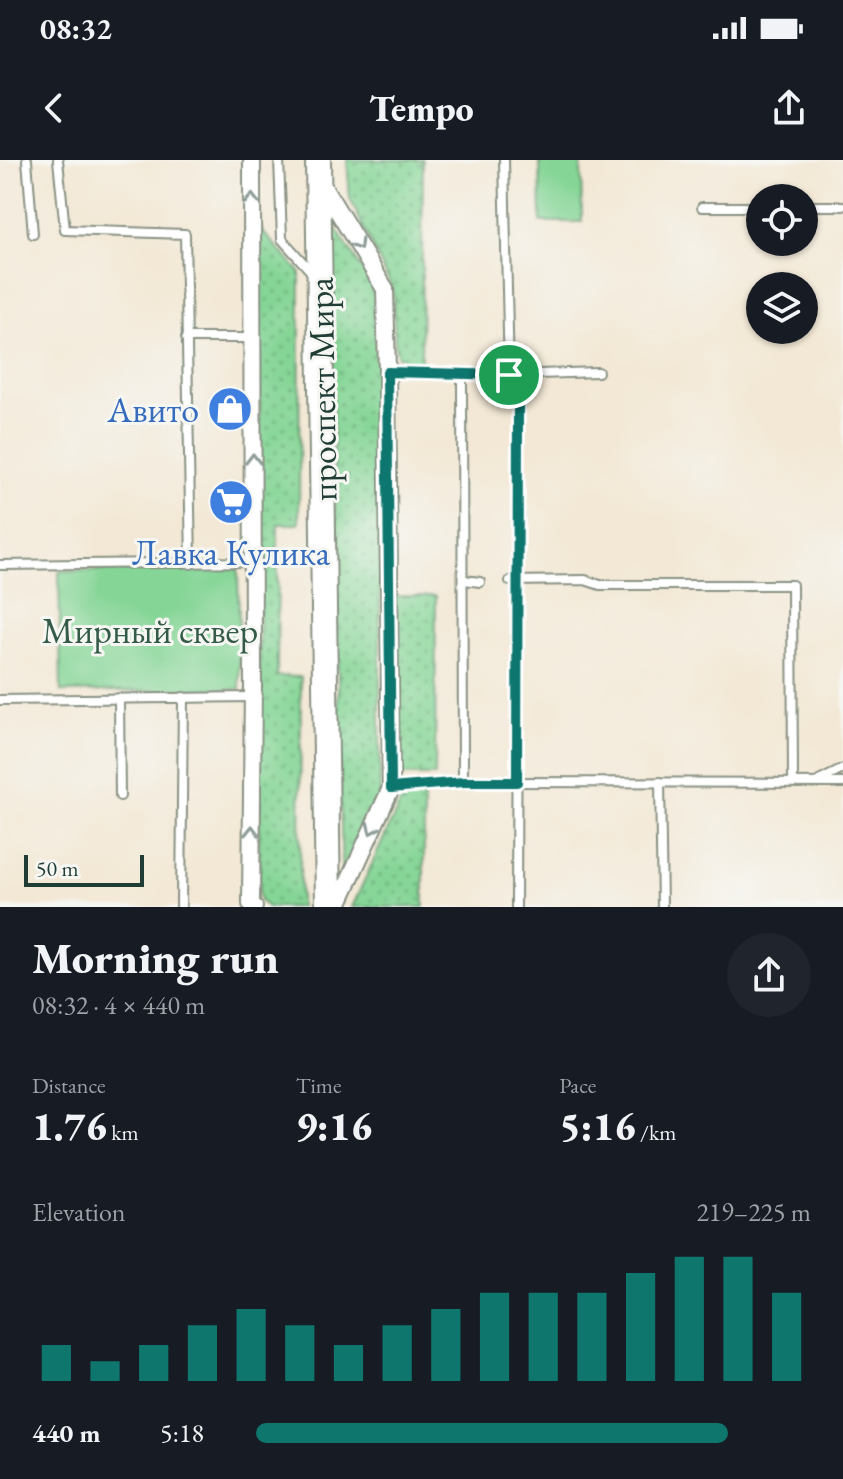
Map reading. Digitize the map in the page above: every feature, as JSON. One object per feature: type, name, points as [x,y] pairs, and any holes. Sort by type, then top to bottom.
[{"type":"main road","name":"проспект Мира","points":[[318,169],[328,907]]},
{"type":"street","points":[[252,160],[252,906]]},
{"type":"street","points":[[318,169],[385,289],[391,788],[337,907]]},
{"type":"lane","points":[[27,160],[33,234]]},
{"type":"lane","points":[[58,160],[65,230],[185,234],[191,564]]},
{"type":"lane","points":[[279,160],[282,239],[321,282]]},
{"type":"lane","points":[[504,160],[509,375],[518,407],[514,581],[516,907]]},
{"type":"lane","points":[[818,206],[843,206]]},
{"type":"lane","points":[[702,207],[746,207]]},
{"type":"lane","points":[[186,338],[252,338]]},
{"type":"lane","points":[[387,372],[509,375],[598,372]]},
{"type":"lane","points":[[462,373],[463,782]]},
{"type":"lane","points":[[0,565],[253,562]]},
{"type":"lane","points":[[464,580],[480,582]]},
{"type":"lane","points":[[514,581],[585,580],[600,585],[792,585],[793,782]]},
{"type":"lane","points":[[181,907],[183,697]]},
{"type":"lane","points":[[0,700],[253,697]]},
{"type":"lane","points":[[119,698],[120,796]]},
{"type":"lane","points":[[817,782],[843,769]]},
{"type":"lane","points":[[391,788],[463,782],[843,783]]},
{"type":"lane","points":[[660,782],[662,907]]},
{"type":"green space","points":[[347,160],[423,160],[421,367],[398,357],[393,290],[350,199]]},
{"type":"green space","points":[[540,160],[581,160],[582,222],[541,222]]},
{"type":"green space","points":[[329,218],[380,297],[380,795],[342,881]]},
{"type":"green space","points":[[260,229],[300,272],[299,524],[278,524],[277,676],[301,677],[300,907],[267,907],[259,900]]},
{"type":"green space","name":"Мирный сквер","points":[[238,568],[240,689],[61,692],[59,571]]},
{"type":"green space","points":[[396,596],[436,596],[435,776],[396,776]]},
{"type":"green space","points":[[403,797],[424,798],[424,907],[352,907]]},
{"type":"place","name":"Авито","points":[[230,409]]},
{"type":"place","name":"Лавка Кулика","points":[[231,502]]},
{"type":"route","points":[[387,372],[509,375],[518,407],[517,782],[463,782],[391,788],[387,372]]}]
